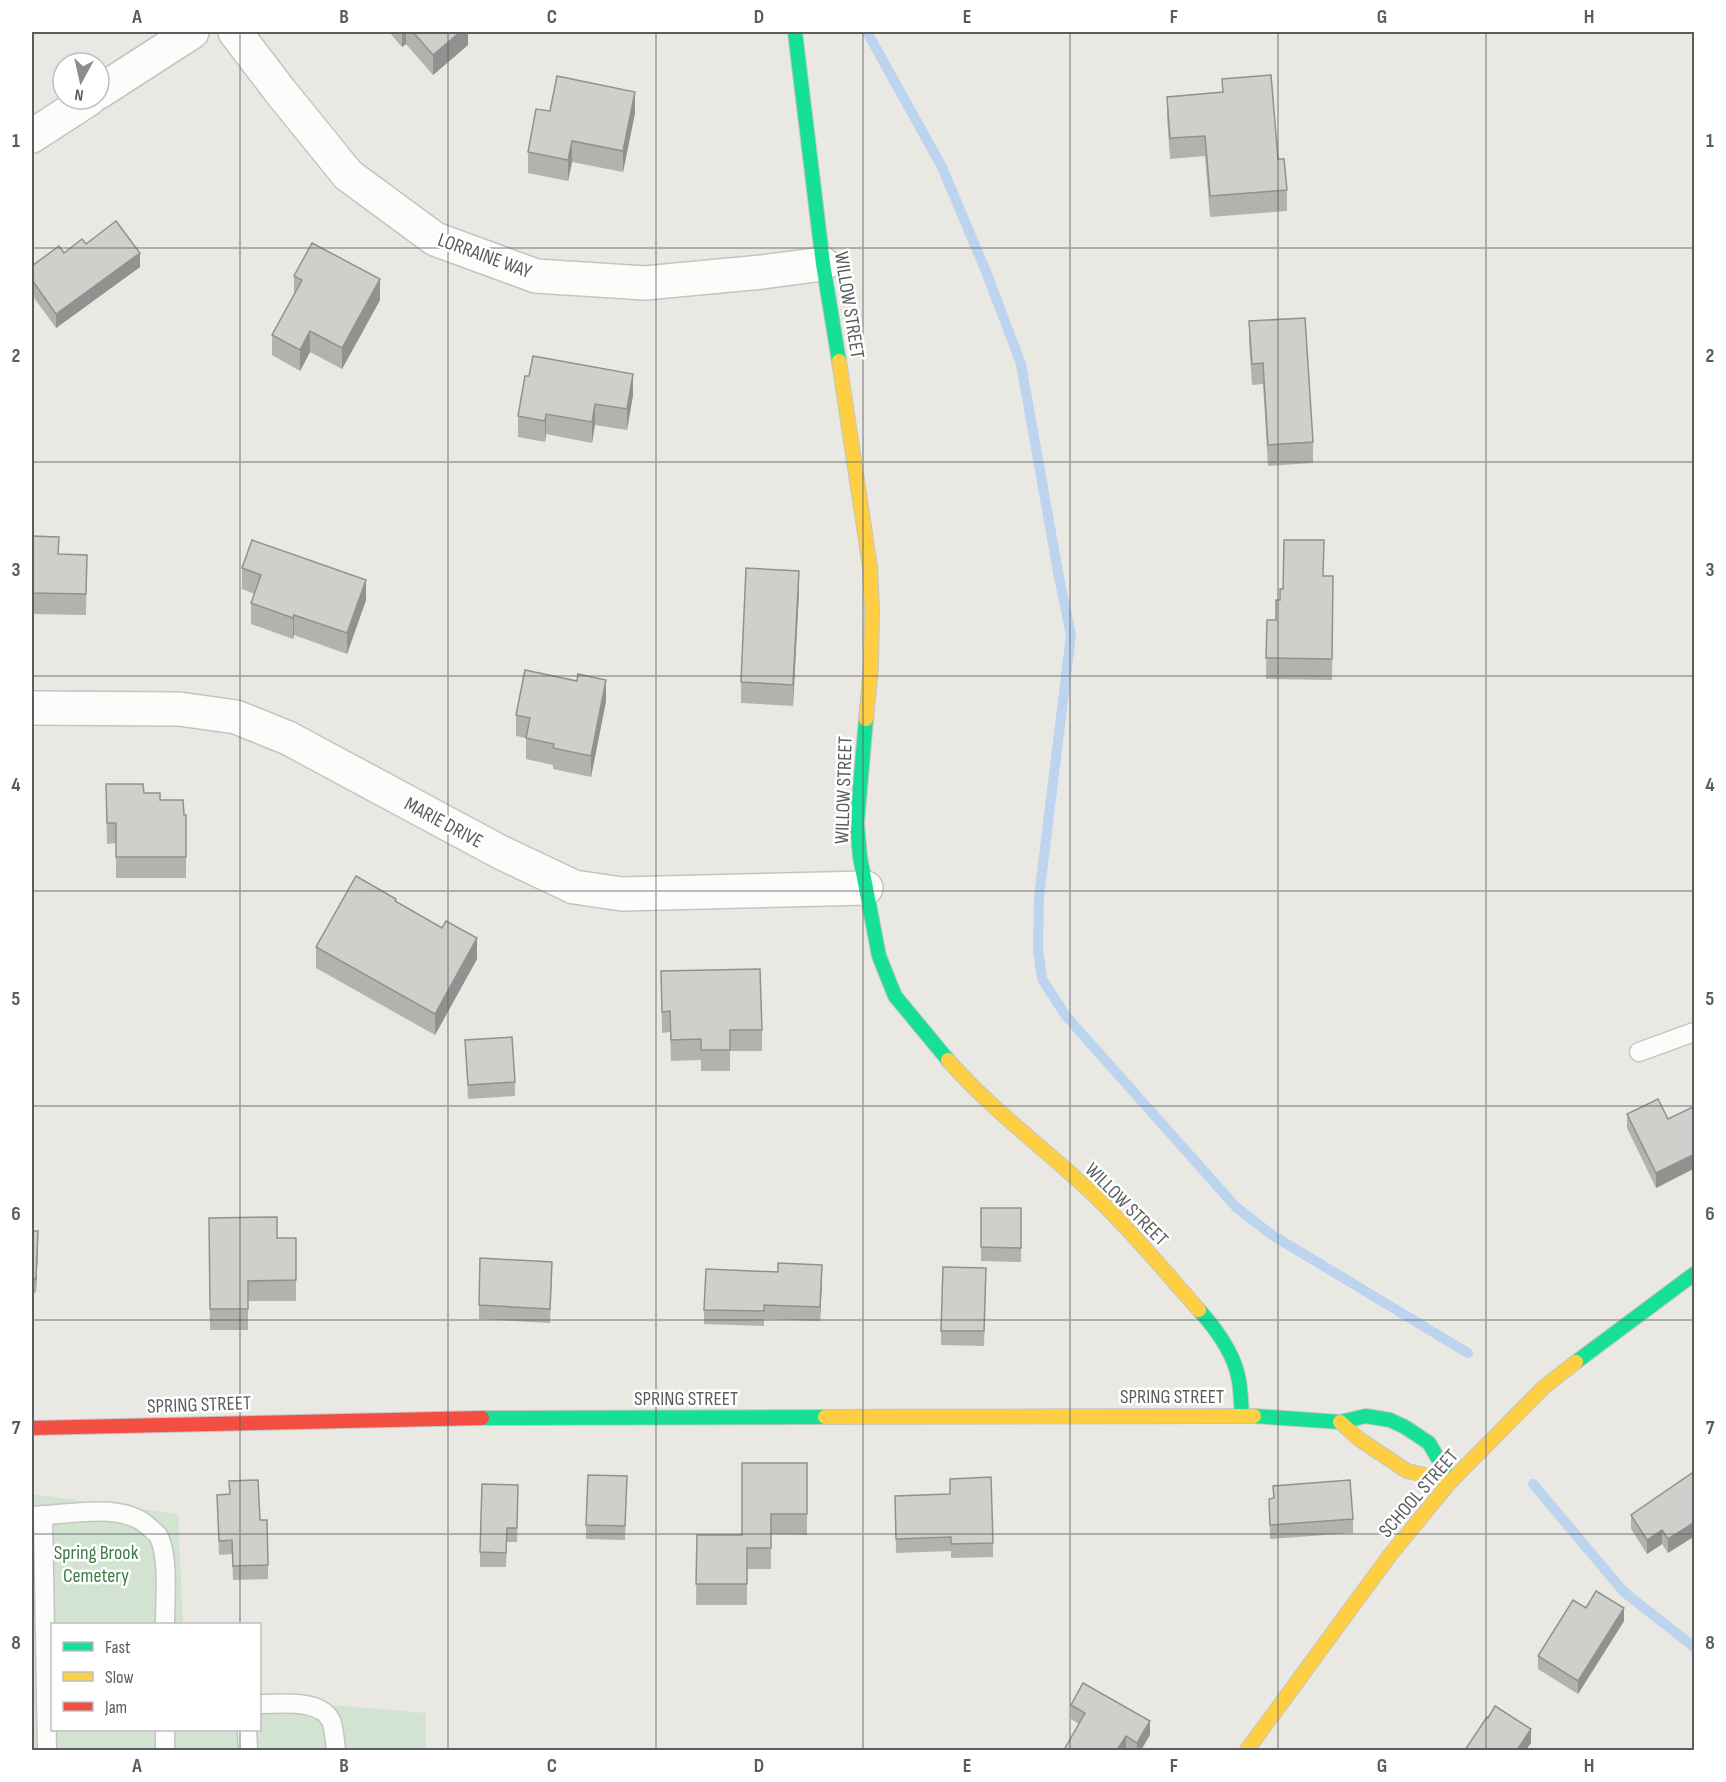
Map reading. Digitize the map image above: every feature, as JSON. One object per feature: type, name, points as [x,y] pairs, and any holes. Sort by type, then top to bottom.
[{"type":"street","points":[[111,84],[192,32]]},
{"type":"street","name":"LORRAINE WAY","points":[[236,32],[348,175],[435,239],[536,276],[645,284],[823,264]]},
{"type":"street","name":"WILLOW STREET","points":[[795,32],[823,264],[870,567],[871,668],[857,823],[860,857],[879,956],[895,996],[967,1082],[1082,1184],[1140,1243],[1213,1326],[1233,1359],[1239,1380],[1242,1415]]},
{"type":"street","points":[[32,136],[71,111]]},
{"type":"street","name":"MARIE DRIVE","points":[[32,708],[179,709],[236,717],[288,738],[500,852],[574,887],[622,894],[866,888]]},
{"type":"street","name":"SCHOOL STREET","points":[[1246,1750],[1390,1555],[1451,1481],[1544,1387],[1695,1274]]},
{"type":"street","name":"SCHOOL STREET","points":[[1660,1298],[1695,1284]]},
{"type":"street","name":"SPRING STREET","points":[[32,1428],[485,1418],[1242,1415],[1340,1422],[1366,1416],[1390,1420],[1428,1443],[1451,1481]]},
{"type":"street","points":[[1340,1422],[1359,1439],[1407,1471],[1451,1481]]},
{"type":"lane","points":[[1638,1052],[1695,1032]]},
{"type":"lane","points":[[47,1750],[38,1516],[96,1512],[126,1513],[143,1520],[158,1536],[164,1562],[165,1623]]},
{"type":"lane","points":[[261,1704],[302,1704],[320,1708],[331,1721],[336,1750]]},
{"type":"lane","points":[[165,1731],[165,1750]]},
{"type":"lane","points":[[248,1731],[248,1750]]},
{"type":"green space","name":"Spring Brook Cemetery","points":[[32,1494],[178,1514],[183,1623],[51,1623],[51,1731],[261,1731],[261,1699],[426,1713],[426,1750],[32,1750]]},
{"type":"building","points":[[413,32],[460,32],[433,55]]},
{"type":"building","points":[[1271,75],[1278,159],[1284,159],[1287,190],[1210,196],[1205,136],[1170,138],[1167,97],[1223,92],[1222,79]]},
{"type":"building","points":[[557,76],[635,92],[623,151],[572,141],[568,160],[528,152],[536,109],[550,111]]},
{"type":"building","points":[[116,221],[140,253],[56,314],[32,280],[32,266],[59,246],[64,253],[82,239],[86,244]]},
{"type":"building","points":[[312,243],[380,279],[342,348],[310,331],[300,350],[272,335],[302,280],[294,276]]},
{"type":"building","points":[[1305,318],[1313,442],[1268,445],[1263,363],[1252,364],[1249,321]]},
{"type":"building","points":[[533,356],[633,374],[627,409],[595,404],[592,422],[546,414],[545,421],[518,416],[525,376],[529,376]]},
{"type":"building","points":[[32,536],[59,537],[58,554],[87,555],[86,594],[32,593]]},
{"type":"building","points":[[252,540],[366,580],[347,633],[251,603],[261,575],[242,568]]},
{"type":"building","points":[[1284,540],[1324,540],[1323,576],[1333,576],[1332,659],[1266,658],[1267,620],[1276,620],[1276,600],[1280,600],[1280,589],[1283,589]]},
{"type":"building","points":[[746,568],[799,571],[793,685],[741,682]]},
{"type":"building","points":[[525,670],[577,681],[578,674],[606,680],[591,756],[553,748],[554,744],[526,738],[530,718],[516,715]]},
{"type":"building","points":[[106,784],[143,784],[144,793],[160,793],[160,800],[183,800],[184,815],[186,815],[186,857],[116,857],[116,823],[107,823]]},
{"type":"building","points":[[356,876],[442,928],[446,921],[477,938],[435,1014],[316,947]]},
{"type":"building","points":[[760,969],[762,1030],[730,1030],[730,1050],[701,1050],[701,1039],[671,1040],[670,1011],[662,1012],[661,971]]},
{"type":"building","points":[[512,1037],[515,1082],[468,1085],[465,1040]]},
{"type":"building","points":[[1658,1099],[1668,1119],[1695,1106],[1695,1154],[1656,1173],[1627,1114]]},
{"type":"building","points":[[981,1208],[1021,1208],[1021,1248],[981,1247]]},
{"type":"building","points":[[277,1217],[277,1238],[296,1238],[296,1280],[248,1281],[248,1309],[210,1309],[209,1218]]},
{"type":"building","points":[[32,1231],[38,1231],[36,1279],[32,1278]]},
{"type":"building","points":[[480,1258],[552,1262],[550,1309],[479,1305]]},
{"type":"building","points":[[778,1263],[822,1265],[820,1307],[764,1305],[764,1311],[704,1310],[706,1269],[778,1272]]},
{"type":"building","points":[[943,1267],[986,1268],[984,1331],[941,1331]]},
{"type":"building","points":[[742,1463],[807,1463],[807,1514],[771,1514],[771,1548],[747,1548],[747,1584],[696,1584],[697,1535],[742,1535]]},
{"type":"building","points":[[1695,1471],[1695,1522],[1668,1539],[1662,1530],[1647,1540],[1631,1515]]},
{"type":"building","points":[[588,1475],[627,1476],[625,1526],[586,1525]]},
{"type":"building","points":[[991,1477],[993,1543],[951,1544],[951,1537],[896,1539],[895,1496],[950,1494],[950,1479]]},
{"type":"building","points":[[258,1480],[260,1520],[267,1520],[268,1565],[233,1566],[232,1540],[219,1541],[217,1495],[230,1494],[229,1481]]},
{"type":"building","points":[[1350,1480],[1353,1519],[1270,1525],[1269,1499],[1274,1498],[1273,1486]]},
{"type":"building","points":[[482,1484],[518,1485],[517,1528],[507,1528],[506,1553],[480,1552]]},
{"type":"building","points":[[1596,1591],[1624,1608],[1578,1681],[1538,1656],[1573,1600],[1586,1608]]},
{"type":"building","points":[[1083,1683],[1150,1721],[1137,1743],[1126,1736],[1117,1750],[1064,1750],[1085,1713],[1071,1705]]},
{"type":"building","points":[[1495,1706],[1531,1729],[1517,1750],[1465,1750],[1488,1718]]},
{"type":"waterway","points":[[867,32],[942,167],[987,274],[1021,364],[1071,635],[1039,897],[1038,949],[1042,979],[1066,1016],[1236,1207],[1272,1235],[1468,1353]]},
{"type":"waterway","points":[[1533,1484],[1624,1592],[1694,1647]]},
{"type":"traffic: fast","points":[[795,32],[823,264],[839,361]]},
{"type":"traffic: fast","points":[[866,719],[857,823],[860,857],[879,956],[895,996],[948,1060]]},
{"type":"traffic: fast","points":[[1576,1362],[1694,1274]]},
{"type":"traffic: fast","points":[[1199,1310],[1219,1334],[1234,1361],[1240,1385],[1242,1415]]},
{"type":"traffic: fast","points":[[1254,1416],[1340,1422],[1366,1416],[1390,1420],[1429,1443],[1451,1481]]},
{"type":"traffic: fast","points":[[482,1418],[825,1417]]},
{"type":"traffic: slow","points":[[839,361],[870,567],[871,667],[866,719]]},
{"type":"traffic: slow","points":[[948,1060],[995,1108],[1096,1197],[1199,1310]]},
{"type":"traffic: slow","points":[[1247,1750],[1390,1555],[1451,1481],[1544,1387],[1576,1362]]},
{"type":"traffic: slow","points":[[825,1417],[1254,1416]]},
{"type":"traffic: slow","points":[[1340,1422],[1359,1439],[1407,1471],[1451,1481]]},
{"type":"traffic: jam","points":[[32,1428],[482,1418]]}]
